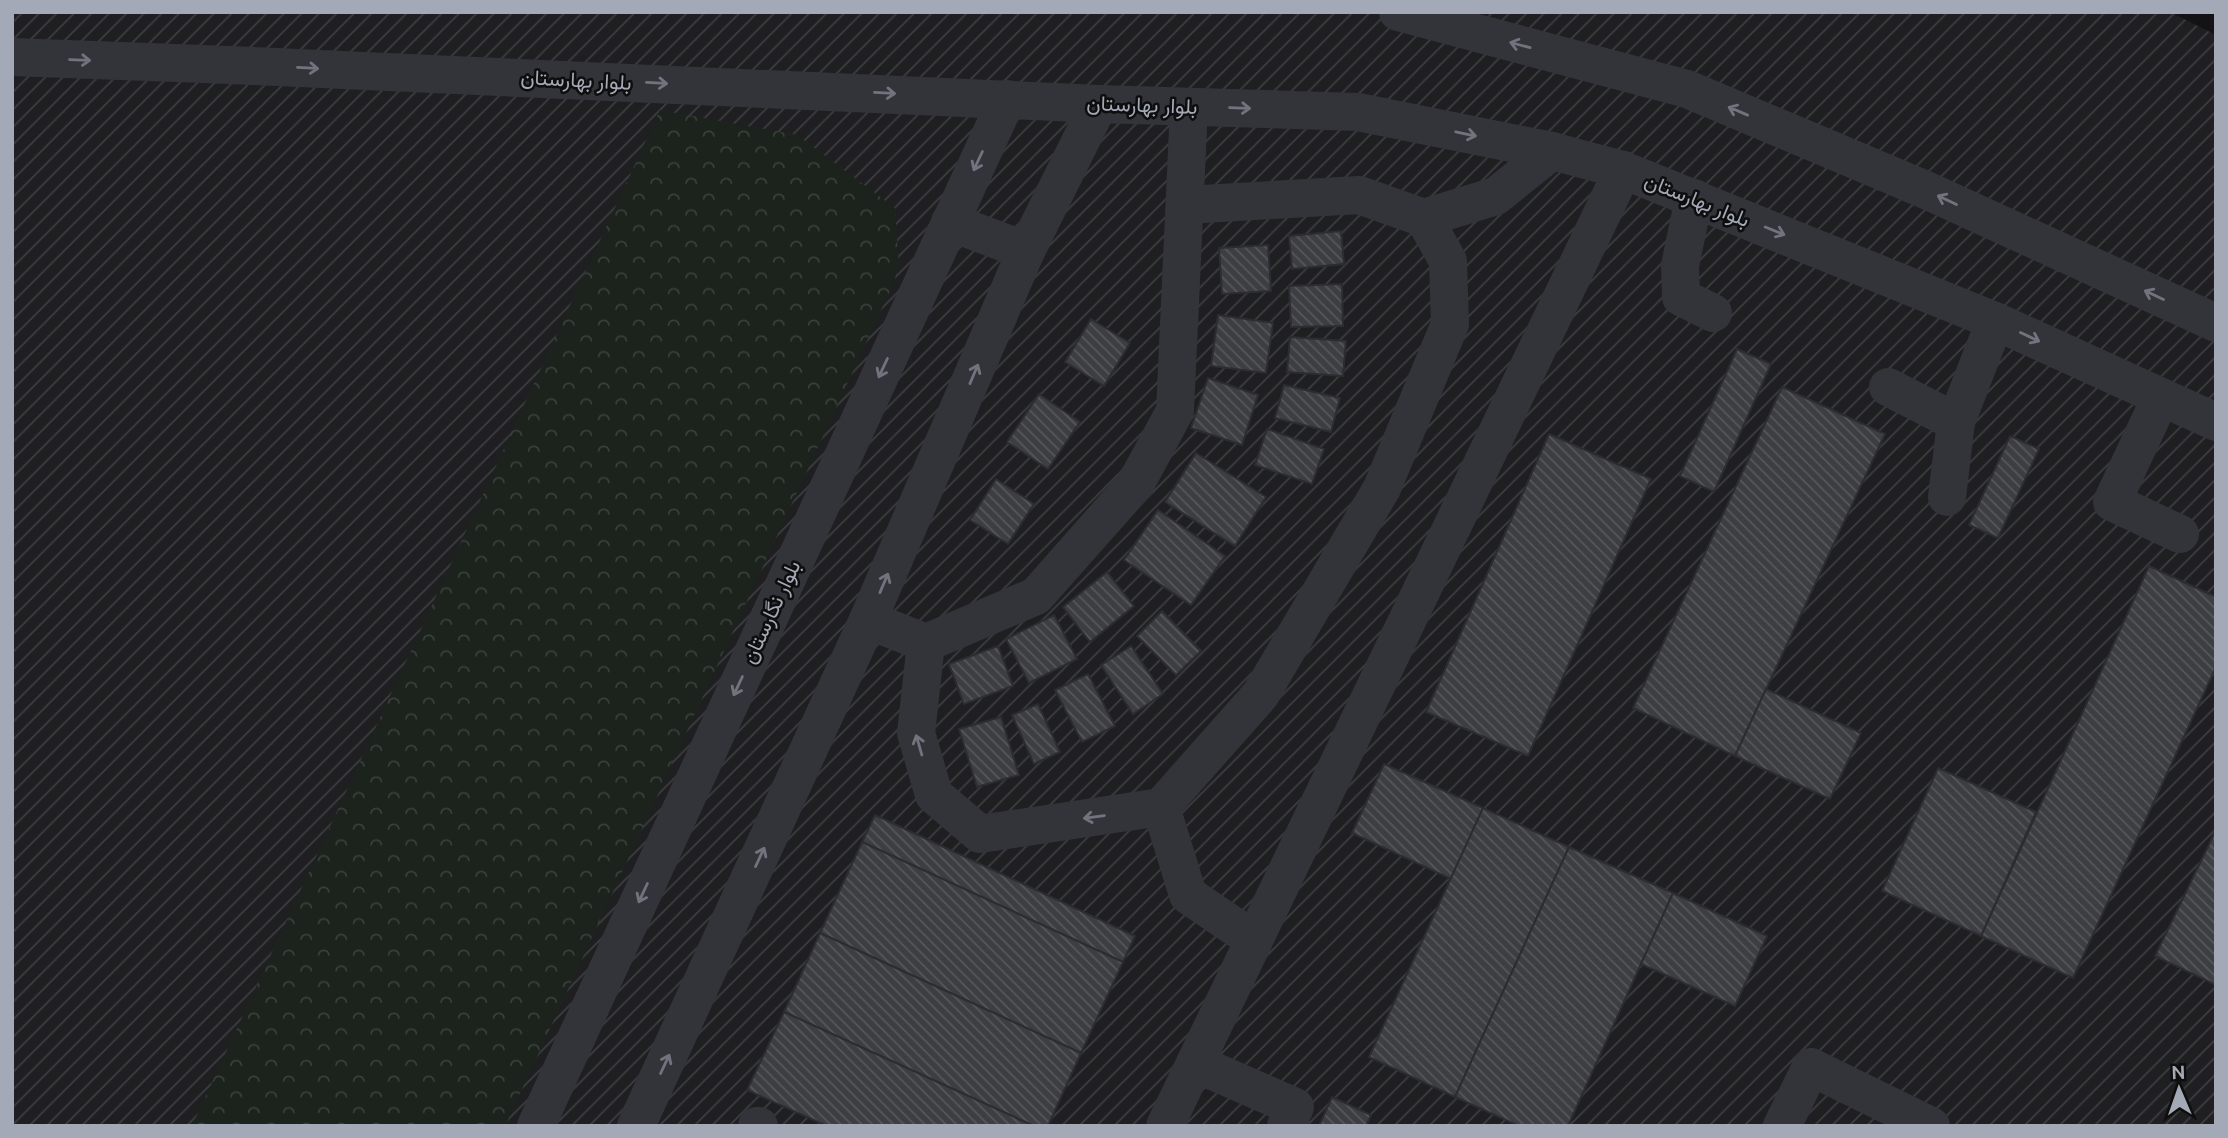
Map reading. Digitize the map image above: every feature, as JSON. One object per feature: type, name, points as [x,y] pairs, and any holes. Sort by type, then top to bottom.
[{"type":"street","points":[[1398,12],[1687,89],[1926,190],[2216,323]]},
{"type":"street","name":"بلوار بهارستان","points":[[12,57],[1099,104],[1359,112],[1552,151],[1623,170],[1995,321],[2216,422]]},
{"type":"street","name":"بلوار نگارستان","points":[[536,1126],[1007,99]]},
{"type":"street","points":[[636,1126],[868,621],[1026,251],[1099,104]]},
{"type":"street","points":[[868,621],[926,642],[1037,596],[1136,483],[1175,411],[1189,107]]},
{"type":"street","points":[[1185,205],[1359,195],[1424,218],[1496,196],[1552,151]]},
{"type":"street","points":[[1165,1126],[1623,170]]},
{"type":"street","points":[[1694,198],[1680,266],[1681,297],[1713,313]]},
{"type":"street","points":[[926,642],[916,733],[934,795],[979,834],[1161,807],[1261,694],[1382,488],[1450,324],[1448,261],[1424,218]]},
{"type":"street","points":[[950,222],[1026,251]]},
{"type":"street","points":[[1947,497],[1956,422],[1995,321]]},
{"type":"street","points":[[1888,387],[1956,422]]},
{"type":"street","points":[[2161,397],[2112,502],[2180,534]]},
{"type":"street","points":[[1161,807],[1188,895],[1254,940]]},
{"type":"street","points":[[1195,1063],[1295,1107],[1286,1126]]},
{"type":"street","points":[[1782,1126],[1811,1067],[1931,1126]]},
{"type":"shaded area","points":[[12,12],[2170,12],[2216,35],[2216,1126],[12,1126]]},
{"type":"green space","points":[[660,110],[797,135],[895,208],[899,271],[505,1126],[192,1126]]},
{"type":"building","points":[[1341,231],[1344,264],[1292,269],[1289,236]]},
{"type":"building","points":[[1268,245],[1271,291],[1222,294],[1219,248]]},
{"type":"building","points":[[1342,284],[1343,326],[1291,327],[1289,286]]},
{"type":"building","points":[[1218,315],[1273,323],[1266,373],[1211,366]]},
{"type":"building","points":[[1091,319],[1130,343],[1104,386],[1065,362]]},
{"type":"building","points":[[1290,337],[1346,341],[1343,376],[1287,372]]},
{"type":"building","points":[[1737,349],[1771,364],[1714,492],[1680,476]]},
{"type":"building","points":[[1208,378],[1258,395],[1242,445],[1191,428]]},
{"type":"building","points":[[1284,385],[1340,398],[1331,432],[1275,418]]},
{"type":"building","points":[[1782,387],[1885,434],[1735,756],[1633,708]]},
{"type":"building","points":[[1039,394],[1080,422],[1048,469],[1007,442]]},
{"type":"building","points":[[1267,429],[1324,449],[1312,484],[1255,465]]},
{"type":"building","points":[[1549,434],[1651,479],[1528,756],[1426,712]]},
{"type":"building","points":[[2010,436],[2039,449],[1998,538],[1969,525]]},
{"type":"building","points":[[1196,453],[1266,497],[1235,546],[1165,502]]},
{"type":"building","points":[[996,479],[1034,504],[1008,544],[970,520]]},
{"type":"building","points":[[1158,510],[1225,556],[1191,605],[1124,560]]},
{"type":"building","points":[[2149,566],[2216,597],[2216,667],[2073,978],[1981,936]]},
{"type":"building","points":[[1107,572],[1134,606],[1090,642],[1063,607]]},
{"type":"building","points":[[1162,611],[1201,651],[1176,675],[1137,636]]},
{"type":"building","points":[[1054,615],[1077,659],[1029,683],[1006,639]]},
{"type":"building","points":[[998,646],[1013,686],[964,704],[949,664]]},
{"type":"building","points":[[1131,646],[1163,694],[1133,714],[1101,665]]},
{"type":"building","points":[[1088,674],[1115,726],[1082,742],[1055,690]]},
{"type":"building","points":[[1766,689],[1861,733],[1830,799],[1735,756]]},
{"type":"building","points":[[1038,704],[1060,752],[1034,764],[1012,715]]},
{"type":"building","points":[[1001,717],[1019,775],[977,787],[959,729]]},
{"type":"building","points":[[1384,764],[1483,808],[1451,879],[1352,833]]},
{"type":"building","points":[[1938,768],[2036,812],[1981,936],[1882,891]]},
{"type":"building","points":[[1483,808],[1569,847],[1455,1097],[1369,1057]]},
{"type":"building","points":[[875,815],[1135,936],[1123,962],[862,842]]},
{"type":"building","points":[[2216,830],[2216,985],[2155,956]]},
{"type":"building","points":[[862,842],[1123,962],[1081,1053],[820,933]]},
{"type":"building","points":[[1569,847],[1673,893],[1568,1126],[1519,1126],[1455,1097]]},
{"type":"building","points":[[1673,893],[1767,936],[1735,1006],[1641,964]]},
{"type":"building","points":[[820,933],[1081,1053],[1048,1126],[1034,1126],[784,1012]]},
{"type":"building","points":[[784,1012],[1034,1126],[827,1126],[747,1090]]},
{"type":"building","points":[[1332,1097],[1371,1115],[1366,1126],[1319,1126]]}]
